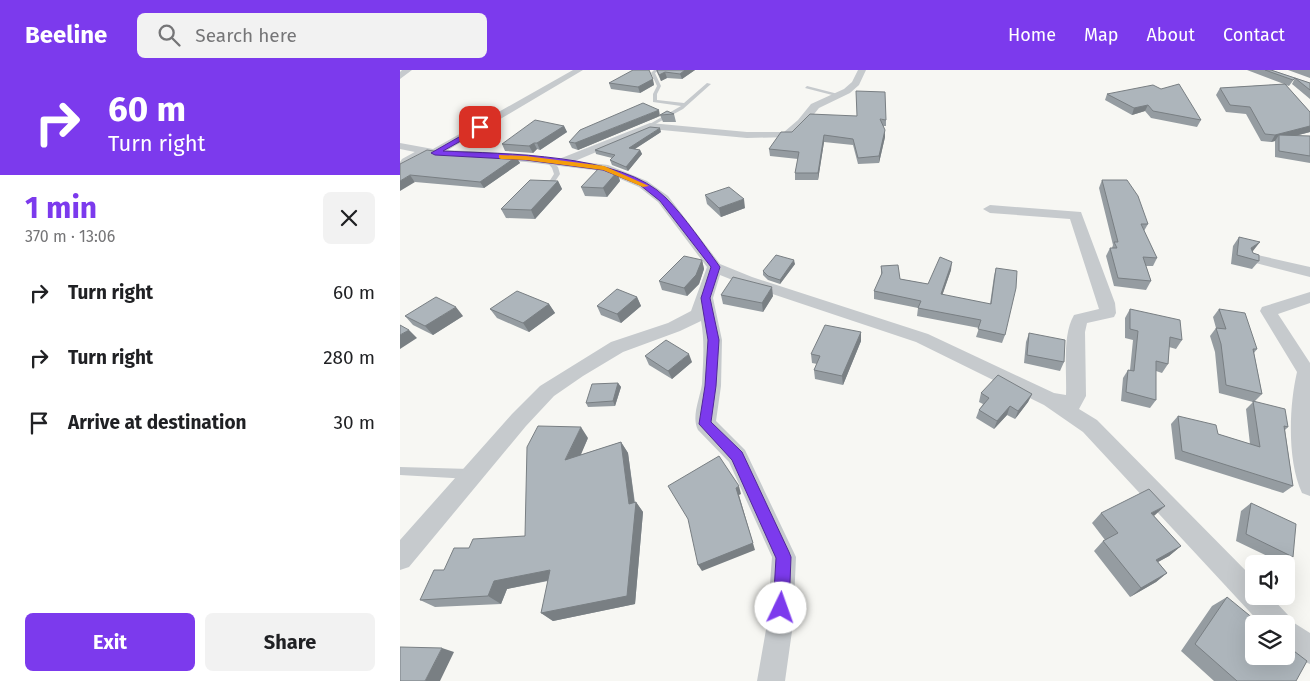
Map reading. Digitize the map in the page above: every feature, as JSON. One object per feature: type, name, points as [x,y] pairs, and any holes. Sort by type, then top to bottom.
[{"type":"street","points":[[400,76],[408,70]]},
{"type":"street","points":[[429,152],[579,70]]},
{"type":"street","points":[[554,162],[650,126],[718,134],[782,136],[794,130],[815,106],[840,96],[856,83],[862,70]]},
{"type":"street","points":[[400,146],[429,152],[526,158],[604,168],[643,184],[663,199],[715,267],[746,280],[922,338],[1051,400],[1090,426],[1270,615]]},
{"type":"street","points":[[990,209],[1076,215],[1107,303],[1108,314],[1080,319],[1076,332],[1076,396],[1072,404],[1051,400]]},
{"type":"street","points":[[1253,258],[1310,272]]},
{"type":"street","points":[[400,558],[547,391],[617,347],[674,327],[698,315],[706,298],[715,267]]},
{"type":"street","points":[[1310,297],[1268,311],[1306,372],[1302,386],[1310,486]]},
{"type":"street","points":[[706,298],[713,340],[705,424],[737,456],[784,557],[780,624],[771,681]]},
{"type":"street","points":[[1295,639],[1310,650]]},
{"type":"lane","points":[[657,70],[653,73],[659,86],[655,94],[655,101],[685,105]]},
{"type":"lane","points":[[650,126],[685,105],[709,84]]},
{"type":"lane","points":[[807,86],[840,96]]},
{"type":"lane","points":[[400,166],[410,156],[429,152]]},
{"type":"lane","points":[[550,185],[557,174],[554,162]]},
{"type":"lane","points":[[400,471],[472,475]]},
{"type":"building","points":[[633,70],[649,70],[653,79],[638,87],[609,83]]},
{"type":"building","points":[[657,70],[685,70],[680,74],[665,72],[659,75]]},
{"type":"building","points":[[1265,70],[1271,70],[1295,78],[1293,80]]},
{"type":"building","points":[[1295,78],[1310,83],[1310,90]]},
{"type":"building","points":[[1179,84],[1201,120],[1153,111],[1148,105],[1134,108],[1107,94],[1153,85],[1161,89]]},
{"type":"building","points":[[1285,84],[1310,112],[1310,126],[1275,135],[1265,134],[1250,107],[1230,105],[1220,88]]},
{"type":"building","points":[[856,91],[885,92],[886,120],[880,119],[885,130],[879,156],[858,158],[853,139],[824,135],[818,173],[795,173],[799,152],[769,149],[781,132],[792,132],[810,114],[857,116]]},
{"type":"building","points":[[643,103],[659,110],[575,143],[569,142],[580,130]]},
{"type":"building","points":[[667,111],[674,114],[660,115]]},
{"type":"building","points":[[535,120],[564,126],[529,146],[502,144]]},
{"type":"building","points":[[650,127],[660,128],[629,148],[640,150],[626,167],[610,160],[615,155],[595,150]]},
{"type":"building","points":[[1279,135],[1310,136],[1310,156],[1279,151]]},
{"type":"building","points":[[427,150],[462,155],[465,153],[516,157],[480,182],[410,175],[400,181],[400,164]]},
{"type":"building","points":[[601,166],[617,172],[603,188],[581,187]]},
{"type":"building","points":[[530,180],[558,181],[531,210],[501,209]]},
{"type":"building","points":[[1102,180],[1127,180],[1138,196],[1148,224],[1141,224],[1157,258],[1143,257],[1151,281],[1118,278],[1110,248],[1117,248],[1114,242],[1118,242]]},
{"type":"building","points":[[729,187],[744,199],[719,208],[705,195]]},
{"type":"building","points":[[1239,237],[1260,242],[1251,248],[1253,253],[1259,255],[1259,261],[1237,255]]},
{"type":"building","points":[[776,255],[794,260],[780,280],[768,276],[763,271]]},
{"type":"building","points":[[684,256],[702,260],[696,275],[684,288],[659,281]]},
{"type":"building","points":[[940,257],[952,262],[941,294],[991,304],[996,268],[1017,271],[1016,288],[1005,335],[978,329],[981,320],[918,308],[921,301],[874,291],[882,273],[881,266],[898,265],[900,279],[928,284]]},
{"type":"building","points":[[733,277],[772,287],[762,303],[721,295]]},
{"type":"building","points":[[617,289],[637,297],[617,314],[597,306]]},
{"type":"building","points":[[517,291],[549,304],[523,323],[490,309]]},
{"type":"building","points":[[436,297],[456,307],[425,326],[405,316]]},
{"type":"building","points":[[1130,309],[1180,320],[1182,340],[1170,337],[1168,364],[1156,361],[1156,400],[1126,392],[1128,370],[1134,371],[1138,331],[1130,329]]},
{"type":"building","points":[[1219,309],[1245,313],[1257,349],[1253,349],[1262,394],[1226,385],[1221,344],[1216,328],[1226,329]]},
{"type":"building","points":[[400,325],[409,330],[400,335]]},
{"type":"building","points":[[825,325],[861,332],[842,376],[814,370],[820,356],[811,354]]},
{"type":"building","points":[[1029,333],[1065,340],[1064,362],[1027,355]]},
{"type":"building","points":[[666,340],[689,354],[668,371],[645,356]]},
{"type":"building","points":[[998,375],[1032,394],[1018,411],[1010,406],[997,421],[979,410],[989,398],[981,393]]},
{"type":"building","points":[[618,383],[613,401],[586,403],[592,384]]},
{"type":"building","points":[[1253,401],[1285,409],[1288,427],[1284,426],[1293,486],[1182,451],[1178,416],[1216,425],[1218,434],[1260,447]]},
{"type":"building","points":[[538,426],[581,427],[565,460],[621,442],[629,504],[636,502],[627,596],[541,613],[550,570],[494,581],[488,596],[420,600],[434,570],[444,570],[454,548],[469,548],[473,539],[525,536],[527,447]]},
{"type":"building","points":[[719,456],[739,486],[736,488],[753,543],[698,565],[688,519],[668,486]]},
{"type":"building","points":[[1149,489],[1165,506],[1151,513],[1181,546],[1156,560],[1167,573],[1141,588],[1103,541],[1118,533],[1101,513]]},
{"type":"building","points":[[1251,503],[1296,524],[1293,555],[1289,555],[1246,534]]},
{"type":"building","points":[[1227,597],[1249,615],[1245,615],[1245,665],[1295,665],[1295,652],[1307,661],[1296,681],[1237,681],[1195,644]]},
{"type":"building","points":[[400,647],[442,648],[425,681],[400,681]]},
{"type":"slow traffic","points":[[501,156],[604,168],[645,186]]},
{"type":"route","points":[[480,127],[435,153],[526,158],[604,168],[643,184],[663,199],[715,267],[706,298],[713,340],[705,424],[737,456],[784,557],[781,608]]}]
